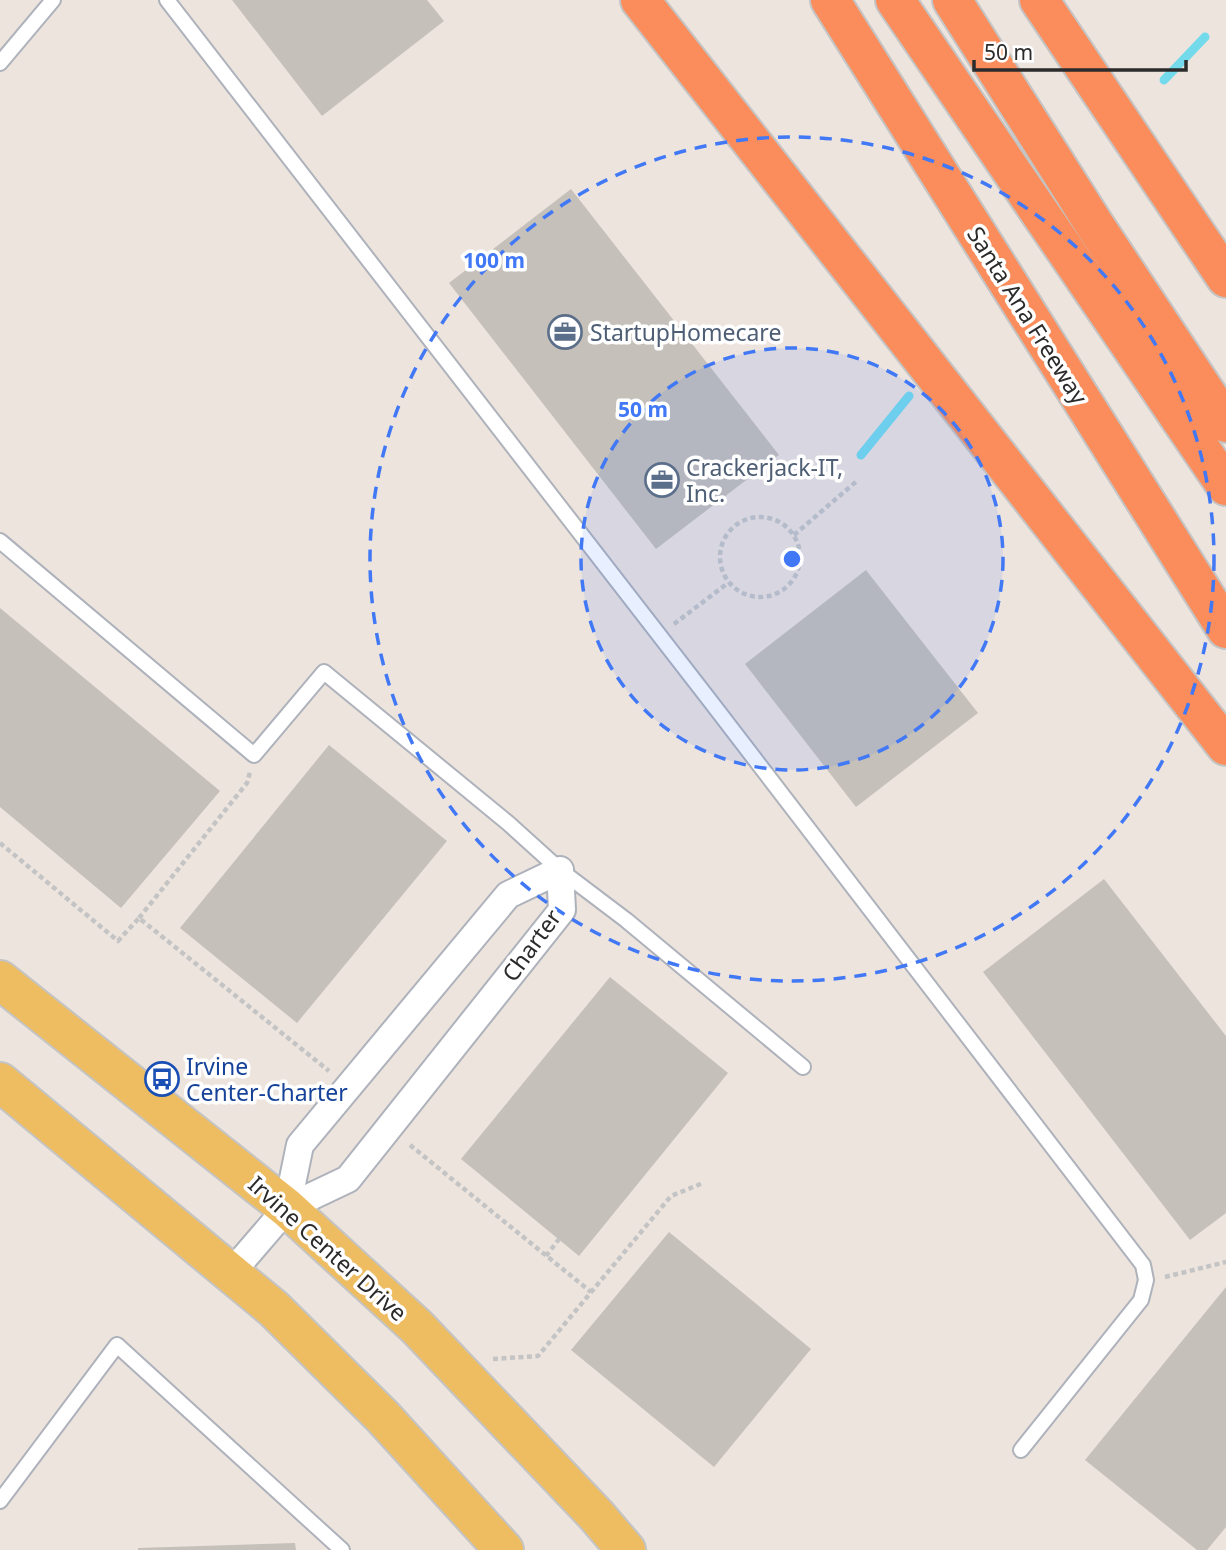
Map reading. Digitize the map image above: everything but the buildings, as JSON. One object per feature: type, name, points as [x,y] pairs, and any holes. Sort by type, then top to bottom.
[{"type":"highway","points":[[640,0],[1226,746]]},
{"type":"highway","name":"Santa Ana Freeway","points":[[830,0],[1226,629]]},
{"type":"highway","points":[[895,0],[1226,485]]},
{"type":"highway","points":[[952,0],[1094,224],[1226,423]]},
{"type":"highway","points":[[1039,0],[1226,278]]},
{"type":"main road","name":"Irvine Center Drive","points":[[0,980],[287,1208],[417,1327],[626,1550]]},
{"type":"main road","points":[[0,1082],[274,1309],[383,1417],[504,1550]]},
{"type":"street","name":"Charter","points":[[232,1272],[287,1208],[348,1179],[562,910],[560,870],[508,895],[300,1145],[287,1208]]},
{"type":"lane","points":[[0,64],[53,0]]},
{"type":"lane","points":[[167,0],[1135,1251],[1143,1265],[1146,1280],[1141,1300],[1021,1450]]},
{"type":"lane","points":[[0,541],[254,755],[324,672],[508,823],[560,870],[626,920],[803,1067]]},
{"type":"lane","points":[[0,1501],[117,1345],[342,1550]]},
{"type":"path","points":[[794,535],[858,480]]},
{"type":"path","points":[[752,517],[777,520],[788,527],[800,550],[800,563],[789,585],[779,593],[767,597],[752,597],[739,592],[728,583],[721,571],[719,556],[721,543],[729,531],[752,517]]},
{"type":"path","points":[[659,635],[728,583]]},
{"type":"path","points":[[0,844],[118,941],[247,783],[254,755]]},
{"type":"path","points":[[139,918],[348,1087]]},
{"type":"path","points":[[389,1128],[591,1292]]},
{"type":"path","points":[[459,1371],[495,1359],[538,1356],[671,1196],[703,1183]]},
{"type":"path","points":[[546,1255],[559,1239]]},
{"type":"path","points":[[1146,1280],[1226,1262]]},
{"type":"waterway","points":[[1164,80],[1205,37]]},
{"type":"waterway","points":[[861,455],[909,396]]},
{"type":"place","name":"StartupHomecare","points":[[565,332]]},
{"type":"place","name":"Crackerjack-IT, Inc.","points":[[662,480]]},
{"type":"place","name":"Irvine Center-Charter","points":[[162,1079]]}]
